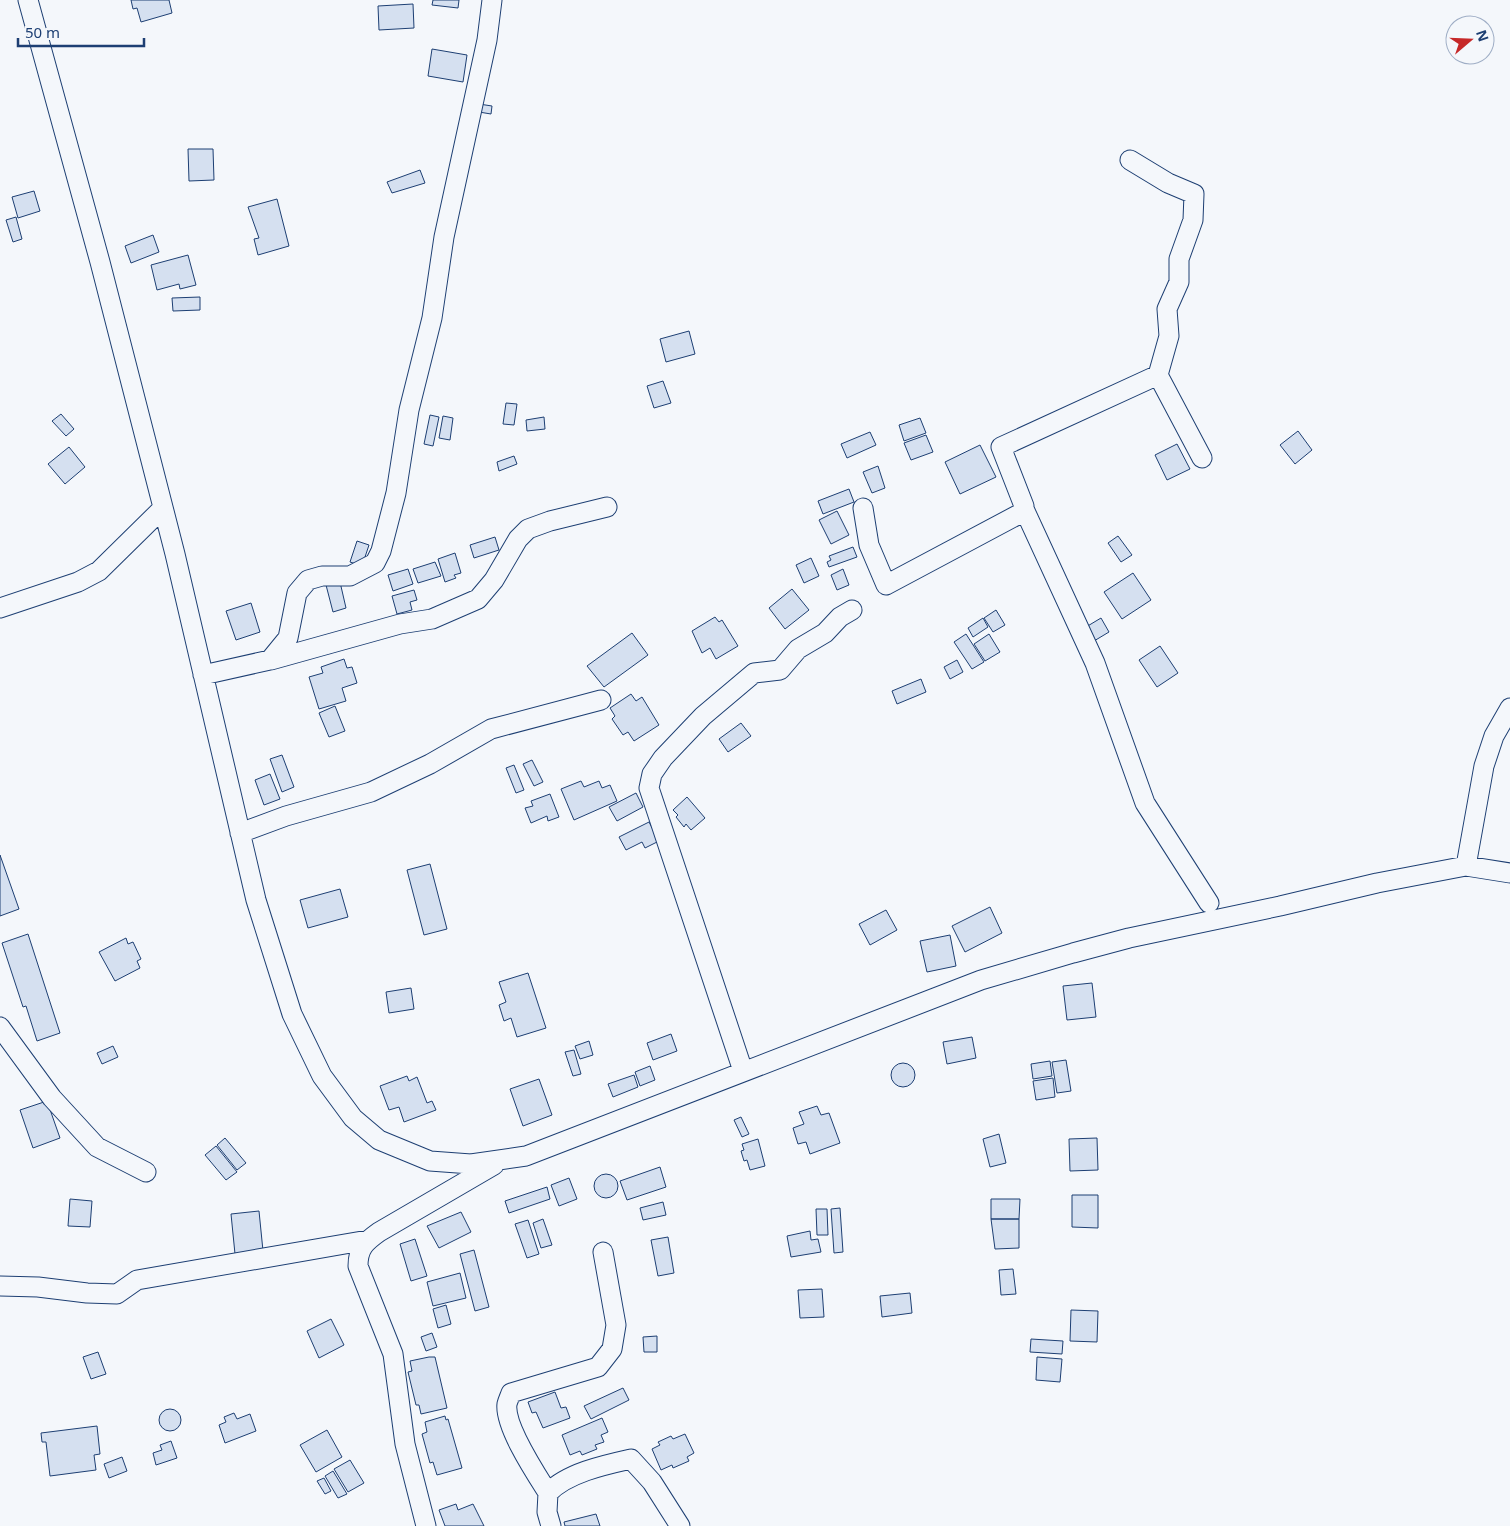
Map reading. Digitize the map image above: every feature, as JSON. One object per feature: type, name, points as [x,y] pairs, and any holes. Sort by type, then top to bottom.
[{"type":"street","points":[[28,0],[100,262],[163,508],[256,900],[292,1014],[322,1076],[353,1118],[379,1140],[430,1161],[471,1164],[526,1156],[981,980],[1073,953],[1129,938],[1377,883],[1466,866],[1510,873]]},
{"type":"street","points":[[270,660],[288,638],[297,593],[308,580],[322,576],[350,576],[375,563],[381,551],[394,501],[409,410],[432,318],[444,237],[487,40],[492,0]]},
{"type":"street","points":[[1024,506],[1001,447],[1158,376],[1169,336],[1167,309],[1179,282],[1179,259],[1192,220],[1194,194],[1168,183],[1130,160]]},
{"type":"street","points":[[203,675],[270,660],[400,624],[432,619],[478,599],[494,580],[518,539],[528,530],[550,521],[608,507]]},
{"type":"street","points":[[0,608],[78,582],[99,571],[163,508]]},
{"type":"street","points":[[863,508],[869,544],[886,585],[1025,511],[1095,663],[1145,803],[1209,903]]},
{"type":"street","points":[[743,1071],[649,788],[652,774],[675,744],[728,693],[754,673],[780,670],[798,649],[825,633],[840,616],[852,610]]},
{"type":"street","points":[[240,833],[286,816],[371,792],[430,764],[490,729],[601,700]]},
{"type":"street","points":[[1466,866],[1484,766],[1494,736],[1510,708]]},
{"type":"street","points":[[0,1027],[52,1098],[97,1147],[146,1172]]},
{"type":"street","points":[[0,1286],[38,1287],[87,1293],[117,1294],[137,1280],[368,1240],[504,1159]]},
{"type":"street","points":[[368,1240],[358,1253],[358,1266],[393,1354],[405,1444],[426,1526]]},
{"type":"street","points":[[551,1526],[547,1512],[548,1493],[525,1456],[510,1422],[507,1405],[511,1393],[598,1367],[612,1349],[616,1325],[603,1252]]},
{"type":"street","points":[[548,1493],[557,1483],[598,1468],[631,1459],[652,1482],[680,1526]]},
{"type":"building","points":[[131,0],[169,0],[172,13],[141,22],[137,8],[133,9]]},
{"type":"building","points":[[433,0],[459,0],[458,8],[432,5]]},
{"type":"building","points":[[413,4],[414,28],[379,30],[378,6]]},
{"type":"building","points":[[432,49],[467,55],[463,82],[428,76]]},
{"type":"building","points":[[479,104],[492,106],[491,114],[479,112]]},
{"type":"building","points":[[188,149],[213,149],[214,180],[189,181]]},
{"type":"building","points":[[420,170],[425,183],[392,193],[387,182]]},
{"type":"building","points":[[34,191],[40,211],[18,218],[12,197]]},
{"type":"building","points":[[277,199],[289,246],[258,255],[254,239],[259,238],[248,207]]},
{"type":"building","points":[[16,217],[22,239],[13,242],[6,220]]},
{"type":"building","points":[[153,235],[159,252],[131,263],[125,246]]},
{"type":"building","points":[[188,255],[196,285],[180,289],[179,284],[157,290],[151,265]]},
{"type":"building","points":[[200,297],[200,310],[173,311],[172,298]]},
{"type":"building","points":[[689,331],[695,354],[666,362],[660,339]]},
{"type":"building","points":[[663,381],[671,403],[654,408],[647,386]]},
{"type":"building","points":[[506,403],[517,404],[514,425],[503,424]]},
{"type":"building","points":[[61,414],[74,429],[66,436],[52,421]]},
{"type":"building","points":[[430,415],[439,417],[433,446],[424,444]]},
{"type":"building","points":[[443,416],[453,418],[450,440],[439,438]]},
{"type":"building","points":[[544,417],[545,429],[527,431],[526,420]]},
{"type":"building","points":[[920,418],[926,433],[904,441],[899,425]]},
{"type":"building","points":[[1298,431],[1312,450],[1295,464],[1280,445]]},
{"type":"building","points":[[870,432],[876,445],[847,458],[841,444]]},
{"type":"building","points":[[926,435],[933,452],[911,460],[904,443]]},
{"type":"building","points":[[1177,444],[1190,469],[1167,480],[1155,455]]},
{"type":"building","points":[[980,445],[996,477],[960,494],[945,462]]},
{"type":"building","points":[[69,447],[85,467],[65,484],[48,464]]},
{"type":"building","points":[[514,456],[517,464],[499,471],[497,462]]},
{"type":"building","points":[[878,466],[885,488],[872,493],[863,472]]},
{"type":"building","points":[[849,489],[854,502],[823,514],[818,501]]},
{"type":"building","points":[[837,511],[849,535],[831,544],[819,520]]},
{"type":"building","points":[[1118,536],[1132,555],[1121,562],[1108,543]]},
{"type":"building","points":[[495,537],[499,550],[474,558],[470,545]]},
{"type":"building","points":[[357,541],[369,545],[362,566],[350,562]]},
{"type":"building","points":[[853,547],[857,557],[829,567],[827,562],[831,560],[829,556]]},
{"type":"building","points":[[455,553],[461,573],[454,575],[456,578],[445,582],[438,559]]},
{"type":"building","points":[[811,558],[819,576],[804,583],[796,565]]},
{"type":"building","points":[[435,562],[441,576],[418,583],[413,569]]},
{"type":"building","points":[[408,569],[413,584],[393,591],[388,575]]},
{"type":"building","points":[[843,569],[849,585],[837,590],[831,575]]},
{"type":"building","points":[[1133,573],[1151,600],[1122,619],[1104,592]]},
{"type":"building","points":[[340,582],[346,608],[333,612],[326,585]]},
{"type":"building","points":[[792,589],[809,610],[785,629],[769,608]]},
{"type":"building","points":[[414,590],[417,600],[410,602],[412,610],[397,614],[392,596]]},
{"type":"building","points":[[251,603],[260,632],[236,640],[226,611]]},
{"type":"building","points":[[996,610],[1005,625],[993,632],[984,618]]},
{"type":"building","points":[[715,617],[719,622],[722,620],[738,646],[716,659],[710,648],[702,653],[692,631]]},
{"type":"building","points":[[983,618],[988,627],[973,637],[968,628]]},
{"type":"building","points":[[1101,618],[1109,632],[1094,641],[1086,627]]},
{"type":"building","points":[[632,633],[648,655],[604,687],[587,666]]},
{"type":"building","points":[[966,634],[984,662],[972,669],[954,642]]},
{"type":"building","points":[[989,634],[1000,652],[985,661],[974,644]]},
{"type":"building","points":[[1160,646],[1178,673],[1157,687],[1139,660]]},
{"type":"building","points":[[344,659],[347,668],[352,667],[357,683],[342,688],[346,701],[319,709],[309,677],[323,673],[321,667]]},
{"type":"building","points":[[957,660],[963,672],[950,679],[944,667]]},
{"type":"building","points":[[921,679],[926,692],[897,704],[892,691]]},
{"type":"building","points":[[631,694],[636,701],[642,697],[659,725],[634,741],[628,732],[623,735],[612,719],[615,716],[610,708]]},
{"type":"building","points":[[335,706],[345,731],[329,737],[319,713]]},
{"type":"building","points":[[741,723],[751,736],[728,752],[719,739]]},
{"type":"building","points":[[282,755],[294,787],[282,792],[270,759]]},
{"type":"building","points":[[532,760],[543,782],[534,786],[523,764]]},
{"type":"building","points":[[514,765],[524,790],[516,793],[506,768]]},
{"type":"building","points":[[270,774],[280,799],[264,805],[255,780]]},
{"type":"building","points":[[581,781],[584,787],[599,781],[602,788],[610,785],[617,801],[574,820],[561,789]]},
{"type":"building","points":[[636,793],[643,807],[617,821],[609,807]]},
{"type":"building","points":[[550,794],[559,817],[548,821],[547,816],[531,823],[525,808],[533,806],[531,801]]},
{"type":"building","points":[[687,797],[705,818],[691,830],[686,824],[684,827],[673,810]]},
{"type":"building","points":[[649,822],[659,841],[645,848],[642,842],[626,850],[619,837]]},
{"type":"building","points":[[0,855],[19,909],[0,916]]},
{"type":"building","points":[[430,864],[447,929],[424,935],[407,870]]},
{"type":"building","points":[[340,889],[348,917],[308,928],[300,900]]},
{"type":"building","points":[[990,907],[1002,933],[965,952],[952,926]]},
{"type":"building","points":[[886,910],[897,930],[870,945],[859,924]]},
{"type":"building","points":[[28,934],[60,1033],[37,1041],[26,1006],[23,1007],[2,943]]},
{"type":"building","points":[[950,935],[956,966],[927,972],[920,941]]},
{"type":"building","points":[[126,938],[128,944],[133,942],[141,959],[137,961],[140,968],[115,981],[99,952]]},
{"type":"building","points":[[528,973],[546,1028],[517,1037],[511,1018],[504,1021],[499,1005],[506,1002],[499,982]]},
{"type":"building","points":[[1092,983],[1096,1017],[1067,1020],[1063,986]]},
{"type":"building","points":[[411,988],[414,1009],[389,1013],[386,992]]},
{"type":"building","points":[[671,1034],[677,1051],[653,1060],[647,1043]]},
{"type":"building","points":[[972,1037],[976,1058],[947,1064],[943,1042]]},
{"type":"building","points":[[589,1041],[593,1055],[580,1059],[575,1046]]},
{"type":"building","points":[[113,1046],[118,1057],[102,1064],[97,1053]]},
{"type":"building","points":[[574,1050],[581,1074],[573,1076],[565,1052]]},
{"type":"building","points":[[1066,1060],[1071,1091],[1057,1093],[1052,1062]]},
{"type":"building","points":[[1050,1061],[1052,1076],[1033,1079],[1031,1064]]},
{"type":"building","points":[[903,1063],[912,1066],[915,1075],[912,1084],[903,1087],[894,1084],[891,1075],[894,1066]]},
{"type":"building","points":[[650,1066],[655,1080],[640,1086],[635,1072]]},
{"type":"building","points":[[634,1075],[638,1087],[613,1097],[608,1084]]},
{"type":"building","points":[[407,1076],[409,1081],[417,1077],[427,1103],[432,1101],[436,1110],[404,1122],[399,1107],[389,1110],[380,1086]]},
{"type":"building","points":[[1053,1078],[1055,1097],[1036,1100],[1033,1081]]},
{"type":"building","points":[[539,1079],[552,1115],[523,1126],[510,1089]]},
{"type":"building","points":[[47,1101],[60,1138],[33,1148],[20,1110]]},
{"type":"building","points":[[817,1106],[821,1115],[829,1113],[840,1143],[810,1154],[806,1142],[798,1144],[793,1128],[804,1124],[799,1112]]},
{"type":"building","points":[[741,1117],[749,1134],[742,1137],[734,1120]]},
{"type":"building","points":[[999,1134],[1006,1163],[990,1167],[983,1139]]},
{"type":"building","points":[[225,1138],[246,1163],[237,1170],[217,1145]]},
{"type":"building","points":[[1097,1138],[1098,1170],[1070,1171],[1069,1139]]},
{"type":"building","points":[[758,1139],[765,1166],[750,1170],[747,1160],[744,1161],[741,1151],[744,1150],[742,1144]]},
{"type":"building","points":[[216,1146],[237,1172],[226,1180],[205,1155]]},
{"type":"building","points":[[660,1167],[666,1187],[627,1200],[620,1181]]},
{"type":"building","points":[[606,1174],[614,1178],[618,1186],[614,1194],[606,1198],[598,1194],[594,1186],[598,1178]]},
{"type":"building","points":[[569,1178],[577,1199],[559,1206],[551,1185]]},
{"type":"building","points":[[547,1187],[550,1199],[509,1213],[505,1201]]},
{"type":"building","points":[[1072,1195],[1098,1195],[1098,1228],[1072,1227]]},
{"type":"building","points":[[70,1199],[92,1201],[90,1227],[68,1226]]},
{"type":"building","points":[[991,1199],[1020,1199],[1019,1219],[991,1219]]},
{"type":"building","points":[[663,1202],[666,1215],[643,1220],[640,1208]]},
{"type":"building","points":[[840,1208],[843,1252],[834,1253],[831,1209]]},
{"type":"building","points":[[816,1209],[827,1209],[828,1235],[817,1235]]},
{"type":"building","points":[[259,1211],[263,1251],[235,1254],[231,1214]]},
{"type":"building","points":[[461,1212],[471,1232],[439,1248],[427,1226]]},
{"type":"building","points":[[543,1219],[552,1245],[541,1248],[533,1223]]},
{"type":"building","points":[[991,1219],[1019,1219],[1019,1248],[995,1249]]},
{"type":"building","points":[[528,1220],[539,1254],[527,1258],[515,1224]]},
{"type":"building","points":[[810,1231],[811,1240],[818,1239],[821,1252],[791,1257],[787,1236]]},
{"type":"building","points":[[668,1237],[674,1273],[658,1276],[651,1240]]},
{"type":"building","points":[[415,1239],[427,1276],[411,1281],[400,1244]]},
{"type":"building","points":[[474,1250],[489,1307],[475,1311],[460,1254]]},
{"type":"building","points":[[1013,1269],[1016,1294],[1001,1295],[999,1270]]},
{"type":"building","points":[[460,1273],[466,1298],[433,1306],[427,1282]]},
{"type":"building","points":[[822,1289],[824,1317],[800,1318],[798,1290]]},
{"type":"building","points":[[910,1293],[912,1313],[882,1317],[880,1296]]},
{"type":"building","points":[[446,1305],[451,1324],[438,1328],[433,1309]]},
{"type":"building","points":[[1071,1310],[1098,1311],[1097,1342],[1070,1341]]},
{"type":"building","points":[[331,1319],[344,1345],[319,1358],[307,1331]]},
{"type":"building","points":[[432,1333],[437,1347],[426,1351],[421,1337]]},
{"type":"building","points":[[657,1336],[657,1352],[644,1352],[643,1337]]},
{"type":"building","points":[[1031,1339],[1063,1341],[1062,1354],[1030,1352]]},
{"type":"building","points":[[98,1352],[106,1374],[91,1379],[83,1357]]},
{"type":"building","points":[[435,1357],[447,1408],[421,1414],[419,1405],[416,1405],[408,1372],[412,1371],[410,1361]]},
{"type":"building","points":[[1037,1357],[1062,1359],[1060,1382],[1036,1380]]},
{"type":"building","points":[[623,1388],[629,1400],[591,1419],[584,1406]]},
{"type":"building","points":[[555,1392],[561,1408],[566,1407],[570,1418],[543,1428],[536,1412],[532,1413],[528,1402]]},
{"type":"building","points":[[170,1409],[178,1412],[181,1420],[178,1428],[170,1431],[162,1428],[159,1420],[162,1412]]},
{"type":"building","points":[[234,1413],[237,1419],[250,1414],[256,1431],[225,1443],[219,1425],[226,1422],[224,1417]]},
{"type":"building","points":[[445,1416],[446,1420],[448,1419],[462,1468],[437,1475],[433,1462],[430,1463],[422,1434],[427,1432],[425,1422]]},
{"type":"building","points":[[602,1418],[608,1432],[601,1435],[604,1442],[595,1445],[597,1449],[582,1455],[580,1451],[570,1455],[562,1435]]},
{"type":"building","points":[[97,1426],[100,1454],[94,1455],[96,1470],[50,1476],[46,1442],[42,1442],[41,1433]]},
{"type":"building","points":[[327,1430],[342,1457],[316,1472],[300,1445]]},
{"type":"building","points":[[685,1434],[694,1453],[687,1457],[689,1461],[673,1468],[672,1465],[661,1470],[652,1449],[660,1445],[658,1442],[671,1436],[673,1439]]},
{"type":"building","points":[[171,1441],[177,1458],[156,1465],[153,1453],[162,1450],[160,1445]]},
{"type":"building","points":[[122,1457],[127,1471],[109,1478],[104,1464]]},
{"type":"building","points":[[350,1460],[364,1483],[348,1492],[334,1469]]},
{"type":"building","points":[[333,1471],[347,1494],[338,1498],[325,1476]]},
{"type":"building","points":[[324,1478],[331,1491],[325,1494],[317,1481]]},
{"type":"building","points":[[456,1504],[458,1510],[473,1504],[484,1526],[445,1526],[439,1510]]},
{"type":"building","points":[[596,1514],[600,1526],[565,1526],[564,1522]]}]
